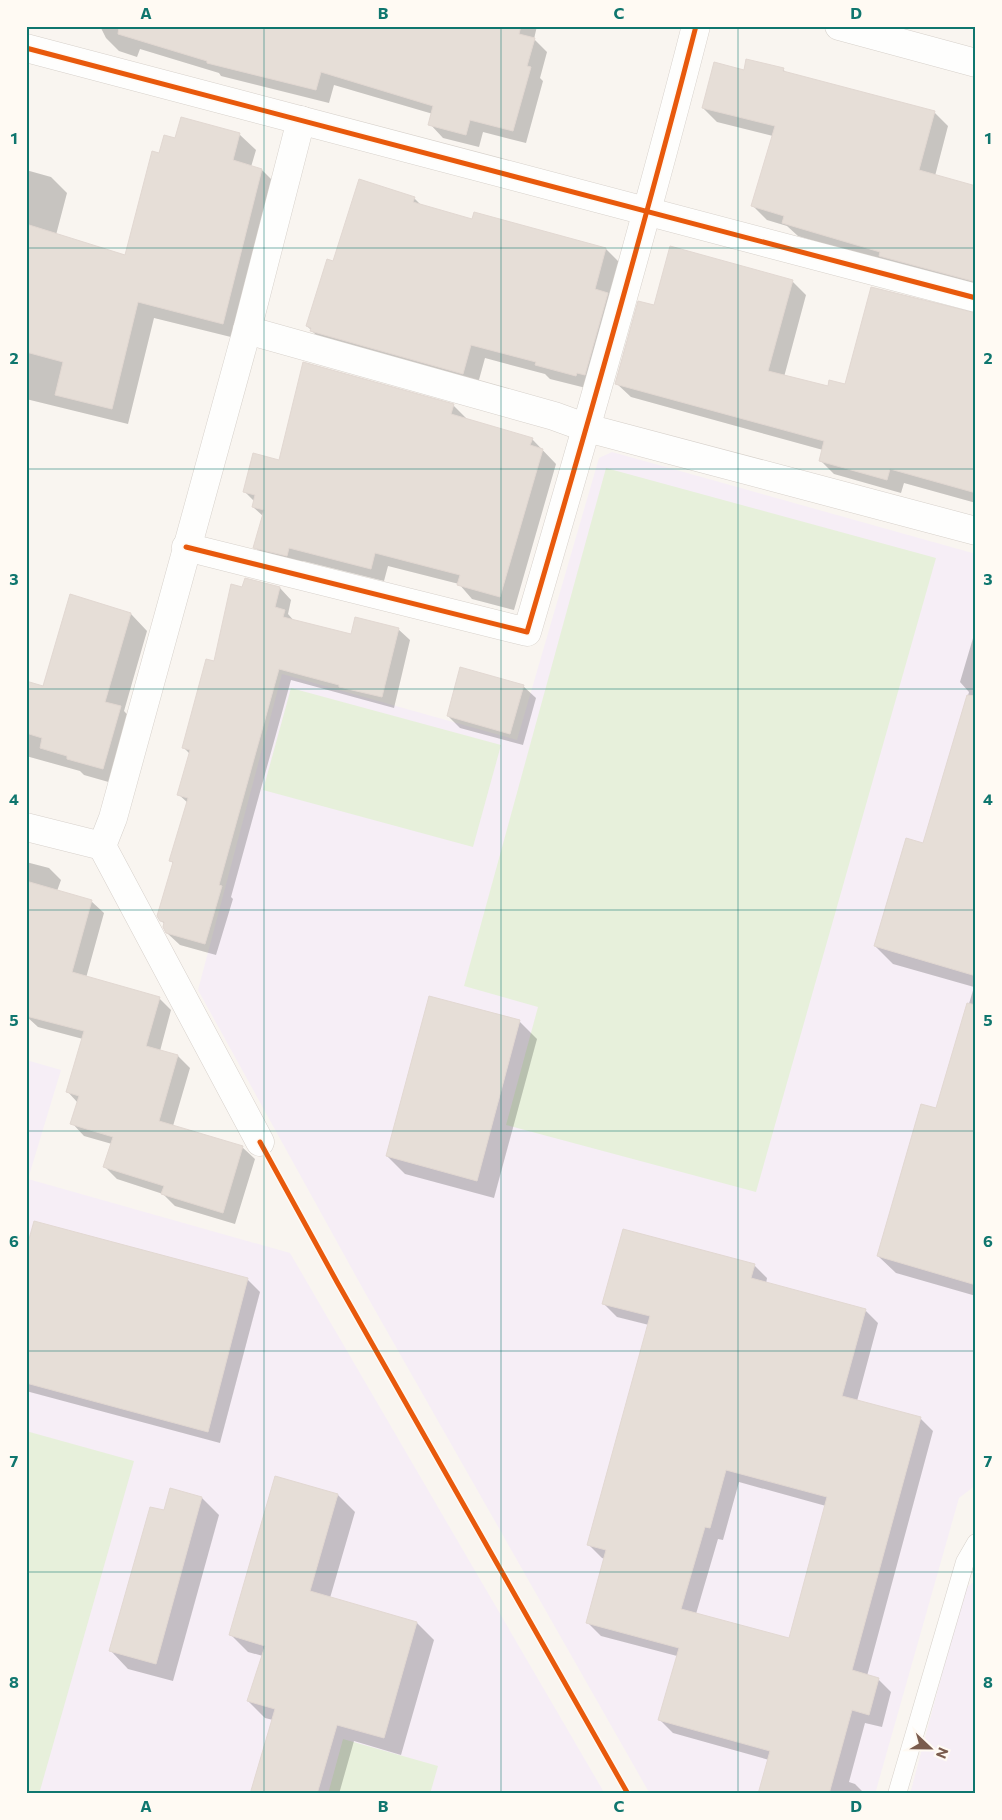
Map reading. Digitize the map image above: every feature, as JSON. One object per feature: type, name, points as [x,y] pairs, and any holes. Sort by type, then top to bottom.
[{"type":"street","points":[[186,547],[527,632],[587,428],[696,26]]},
{"type":"street","points":[[839,26],[976,63]]},
{"type":"street","points":[[26,48],[976,298]]},
{"type":"street","points":[[102,846],[113,818],[247,330],[301,120]]},
{"type":"street","points":[[247,330],[554,416],[587,428],[976,531]]},
{"type":"street","points":[[26,827],[102,846],[260,1142]]},
{"type":"lane","points":[[897,1794],[965,1562],[976,1542]]},
{"type":"shaded area","points":[[612,452],[976,554],[976,1485],[959,1498],[875,1794],[650,1794],[363,1289],[198,990],[282,674],[517,740],[599,458]]},
{"type":"shaded area","points":[[26,1060],[61,1070],[28,1179],[290,1253],[605,1794],[26,1794]]},
{"type":"shaded area","points":[[976,1581],[976,1794],[910,1794],[965,1588]]},
{"type":"green space","points":[[606,468],[936,558],[756,1192],[506,1125],[538,1007],[464,986]]},
{"type":"green space","points":[[291,688],[501,745],[473,847],[263,790]]},
{"type":"green space","points":[[26,1431],[134,1461],[39,1794],[26,1794]]},
{"type":"green space","points":[[343,1739],[438,1766],[430,1794],[328,1794]]},
{"type":"building","points":[[119,26],[521,26],[519,34],[535,38],[527,66],[531,67],[513,131],[470,120],[466,135],[428,125],[433,106],[321,72],[316,90],[207,63],[207,61],[118,34]]},
{"type":"building","points":[[746,59],[784,68],[783,71],[935,111],[919,170],[976,186],[976,282],[879,256],[880,252],[782,223],[784,216],[751,206],[775,126],[702,108],[714,62],[744,70]]},
{"type":"building","points":[[181,117],[240,133],[233,160],[262,169],[223,324],[138,302],[112,409],[55,395],[63,362],[26,352],[26,224],[125,255],[152,151],[159,153],[164,135],[175,138]]},
{"type":"building","points":[[359,179],[415,197],[413,202],[472,219],[474,212],[606,248],[595,289],[608,293],[585,375],[577,373],[576,376],[535,365],[536,362],[471,345],[463,374],[310,331],[311,328],[306,326],[327,259],[333,261]]},
{"type":"building","points":[[670,246],[793,280],[768,371],[828,386],[829,380],[845,384],[871,287],[976,313],[976,493],[890,469],[887,480],[819,461],[824,441],[615,384],[638,301],[654,305]]},
{"type":"building","points":[[303,362],[454,404],[451,414],[533,438],[530,445],[543,449],[500,597],[457,585],[460,575],[375,553],[371,569],[289,548],[287,556],[253,548],[264,510],[252,507],[255,495],[243,492],[253,453],[279,460]]},
{"type":"building","points":[[245,578],[280,587],[275,607],[285,610],[283,617],[351,634],[355,617],[399,628],[382,697],[339,687],[339,685],[279,669],[219,885],[222,886],[205,944],[166,933],[163,927],[164,922],[160,921],[157,916],[173,862],[169,861],[188,798],[177,795],[190,750],[182,748],[206,659],[214,661],[231,584],[242,587]]},
{"type":"building","points":[[70,594],[131,613],[105,702],[121,706],[103,769],[67,759],[67,756],[40,748],[42,738],[26,733],[26,681],[43,686]]},
{"type":"building","points":[[460,667],[524,685],[510,734],[447,716]]},
{"type":"building","points":[[967,695],[976,696],[976,976],[874,946],[906,838],[923,843]]},
{"type":"building","points":[[26,881],[92,900],[72,972],[160,997],[146,1046],[178,1055],[159,1121],[243,1146],[223,1213],[161,1194],[164,1186],[103,1167],[113,1137],[70,1124],[79,1096],[66,1092],[84,1031],[26,1016]]},
{"type":"building","points":[[429,996],[520,1020],[477,1181],[386,1156]]},
{"type":"building","points":[[967,1003],[976,1005],[976,1285],[877,1256],[921,1104],[936,1108]]},
{"type":"building","points":[[34,1221],[248,1278],[208,1432],[26,1383],[26,1250]]},
{"type":"building","points":[[623,1229],[755,1264],[751,1278],[866,1309],[842,1396],[921,1417],[852,1670],[879,1678],[869,1715],[852,1710],[829,1794],[758,1794],[770,1751],[658,1720],[679,1648],[586,1623],[606,1550],[587,1545],[650,1316],[602,1304]],"holes":[[[726,1470],[827,1497],[789,1638],[681,1609],[705,1527],[710,1528]]]},
{"type":"building","points":[[275,1476],[338,1494],[310,1591],[417,1622],[384,1738],[337,1725],[317,1794],[250,1794],[275,1709],[247,1701],[265,1646],[229,1635]]},
{"type":"building","points":[[170,1488],[202,1497],[156,1664],[109,1651],[150,1507],[164,1510]]},
{"type":"cycle path","points":[[186,547],[527,632],[614,330],[696,26]]},
{"type":"cycle path","points":[[26,48],[976,298]]},
{"type":"cycle path","points":[[260,1142],[337,1282],[628,1794]]}]
